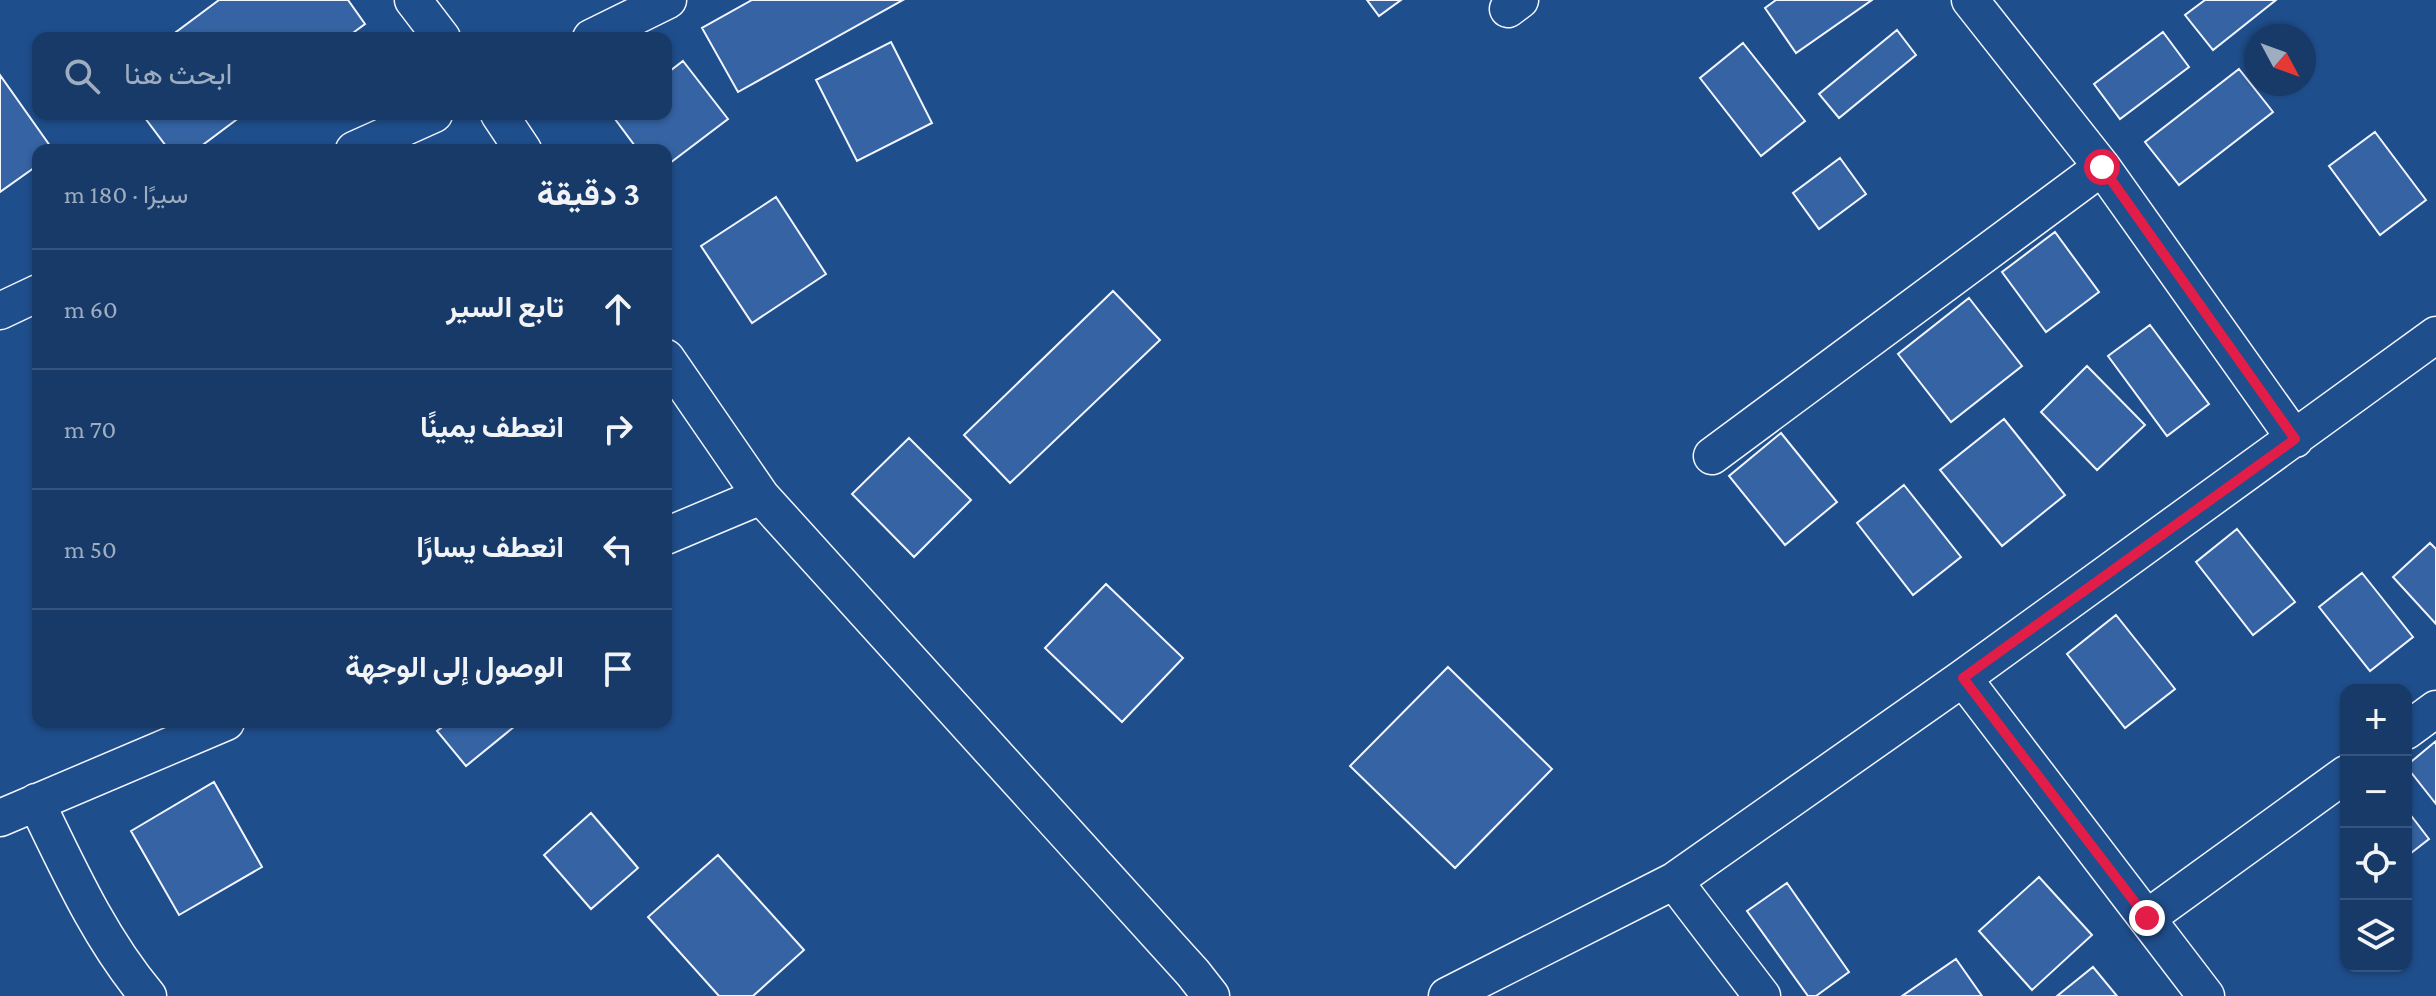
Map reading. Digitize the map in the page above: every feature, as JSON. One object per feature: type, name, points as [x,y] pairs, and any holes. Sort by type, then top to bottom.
[{"type":"street","points":[[413,0],[437,32]]},
{"type":"street","points":[[603,32],[668,0]]},
{"type":"street","points":[[1970,0],[2102,167],[2295,439]]},
{"type":"street","points":[[367,144],[421,120]]},
{"type":"street","points":[[503,120],[519,144]]},
{"type":"street","points":[[1712,456],[2102,167]]},
{"type":"street","points":[[0,311],[32,296]]},
{"type":"street","points":[[1447,996],[1674,881],[1963,678],[2436,335]]},
{"type":"street","points":[[672,367],[761,496],[1211,996]]},
{"type":"street","points":[[672,533],[761,496]]},
{"type":"street","points":[[1963,678],[2206,996]]},
{"type":"street","points":[[2412,727],[2436,709]]},
{"type":"street","points":[[0,818],[212,728]]},
{"type":"street","points":[[2147,918],[2340,778]]},
{"type":"street","points":[[36,802],[85,903],[148,996]]},
{"type":"street","points":[[1674,881],[1762,996]]},
{"type":"building","points":[[219,0],[348,0],[365,24],[354,32],[176,32]]},
{"type":"building","points":[[752,0],[903,0],[738,92],[702,28]]},
{"type":"building","points":[[1367,0],[1401,0],[1379,16]]},
{"type":"building","points":[[1776,0],[1872,0],[1796,53],[1765,8]]},
{"type":"building","points":[[2205,0],[2276,0],[2213,50],[2185,15]]},
{"type":"building","points":[[1897,30],[1916,55],[1839,118],[1819,94]]},
{"type":"building","points":[[2163,32],[2189,67],[2120,119],[2094,84]]},
{"type":"building","points":[[891,42],[932,123],[857,161],[816,80]]},
{"type":"building","points":[[1743,43],[1805,121],[1761,156],[1700,78]]},
{"type":"building","points":[[683,61],[728,119],[672,161],[672,144],[634,144],[616,120],[672,120],[672,69]]},
{"type":"building","points":[[2239,69],[2244,75],[2244,96],[2260,96],[2273,112],[2179,185],[2145,142]]},
{"type":"building","points":[[0,75],[49,144],[32,144],[32,169],[0,192]]},
{"type":"building","points":[[146,120],[236,120],[204,144],[164,144]]},
{"type":"building","points":[[2375,132],[2426,200],[2380,235],[2329,166]]},
{"type":"building","points":[[1840,158],[1866,194],[1819,229],[1793,193]]},
{"type":"building","points":[[776,197],[826,274],[752,323],[701,246]]},
{"type":"building","points":[[2055,232],[2099,292],[2046,332],[2002,272]]},
{"type":"building","points":[[1113,291],[1160,340],[1010,483],[964,435]]},
{"type":"building","points":[[1969,298],[2022,366],[1951,422],[1898,354]]},
{"type":"building","points":[[2150,325],[2209,404],[2167,436],[2108,356]]},
{"type":"building","points":[[2087,366],[2145,425],[2097,470],[2041,412]]},
{"type":"building","points":[[2004,419],[2065,495],[2002,546],[1940,470]]},
{"type":"building","points":[[1781,433],[1837,502],[1785,545],[1729,476]]},
{"type":"building","points":[[909,438],[971,500],[914,557],[852,494]]},
{"type":"building","points":[[1904,485],[1961,557],[1913,595],[1857,523]]},
{"type":"building","points":[[2237,529],[2295,602],[2253,635],[2196,562]]},
{"type":"building","points":[[2430,543],[2436,549],[2436,624],[2393,577]]},
{"type":"building","points":[[2362,573],[2413,637],[2370,671],[2319,607]]},
{"type":"building","points":[[1106,584],[1183,658],[1122,722],[1045,648]]},
{"type":"building","points":[[2116,615],[2175,689],[2125,728],[2067,654]]},
{"type":"building","points":[[1448,667],[1552,769],[1455,868],[1350,766]]},
{"type":"building","points":[[441,728],[513,728],[466,766],[437,731]]},
{"type":"building","points":[[2436,741],[2436,804],[2412,774],[2412,761]]},
{"type":"building","points":[[214,782],[262,867],[179,915],[131,831]]},
{"type":"building","points":[[591,813],[638,868],[591,909],[544,855]]},
{"type":"building","points":[[2412,817],[2429,839],[2412,852]]},
{"type":"building","points":[[718,855],[804,950],[753,996],[719,996],[648,917]]},
{"type":"building","points":[[2039,877],[2092,935],[2032,990],[1979,931]]},
{"type":"building","points":[[1787,883],[1849,972],[1816,996],[1808,996],[1747,911]]},
{"type":"building","points":[[1956,959],[1982,996],[1902,996]]},
{"type":"building","points":[[2093,967],[2117,996],[2057,996]]},
{"type":"route","points":[[2102,167],[2295,439],[1963,678],[2147,918]]}]
